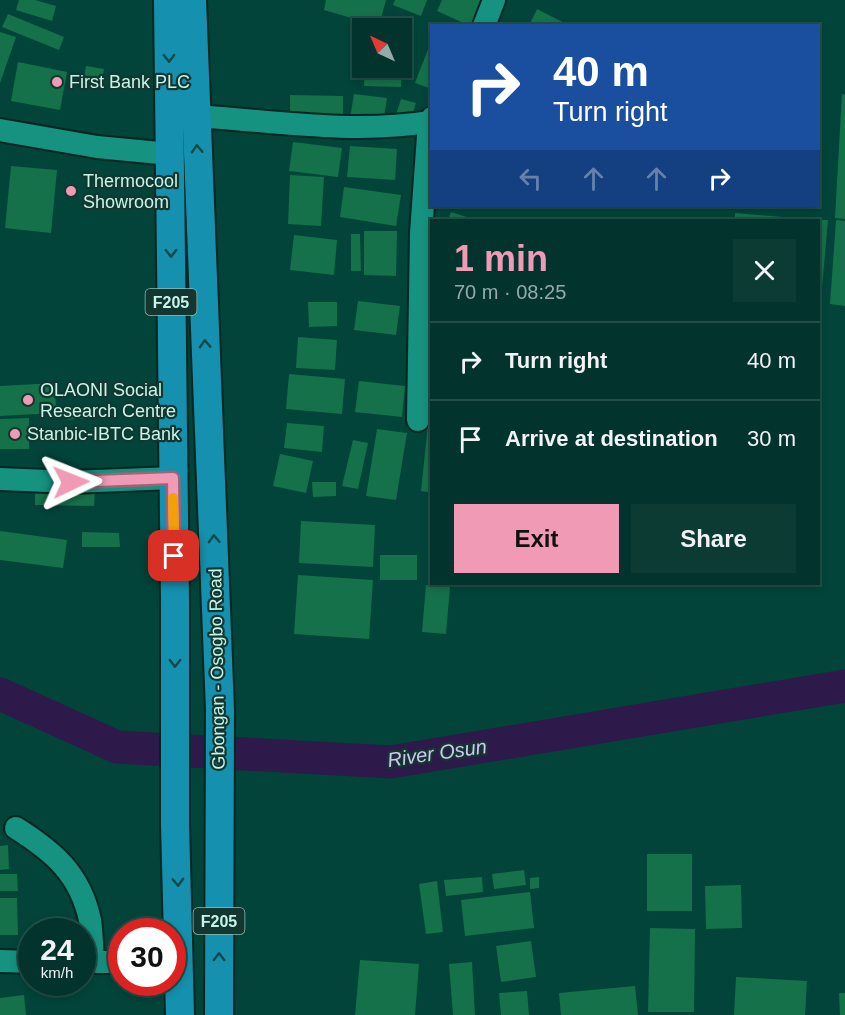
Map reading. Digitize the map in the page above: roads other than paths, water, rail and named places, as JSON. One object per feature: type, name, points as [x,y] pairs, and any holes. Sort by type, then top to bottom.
[{"type":"main road","name":"F205","points":[[168,0],[176,918]]},
{"type":"main road","name":"Gbongan - Osogbo Road","points":[[192,0],[220,710],[219,1015]]},
{"type":"main road","name":"F205","points":[[179,996],[180,1015]]},
{"type":"street","points":[[485,24],[494,0]]},
{"type":"street","points":[[196,116],[359,127],[406,125],[430,120],[421,233],[418,420]]},
{"type":"street","points":[[0,130],[97,147],[170,154]]},
{"type":"street","points":[[0,479],[71,482],[173,478]]},
{"type":"street","points":[[16,828],[40,843],[62,864],[78,884],[89,918]]},
{"type":"street","points":[[0,962],[18,962]]},
{"type":"waterway","name":"River Osun","points":[[0,694],[117,747],[391,762],[845,686]]},
{"type":"place","name":"First Bank PLC","points":[[57,82]]},
{"type":"place","name":"Thermocool Showroom","points":[[71,191]]},
{"type":"place","name":"OLAONI Social Research Centre","points":[[28,400]]},
{"type":"place","name":"Stanbic-IBTC Bank","points":[[15,434]]}]
